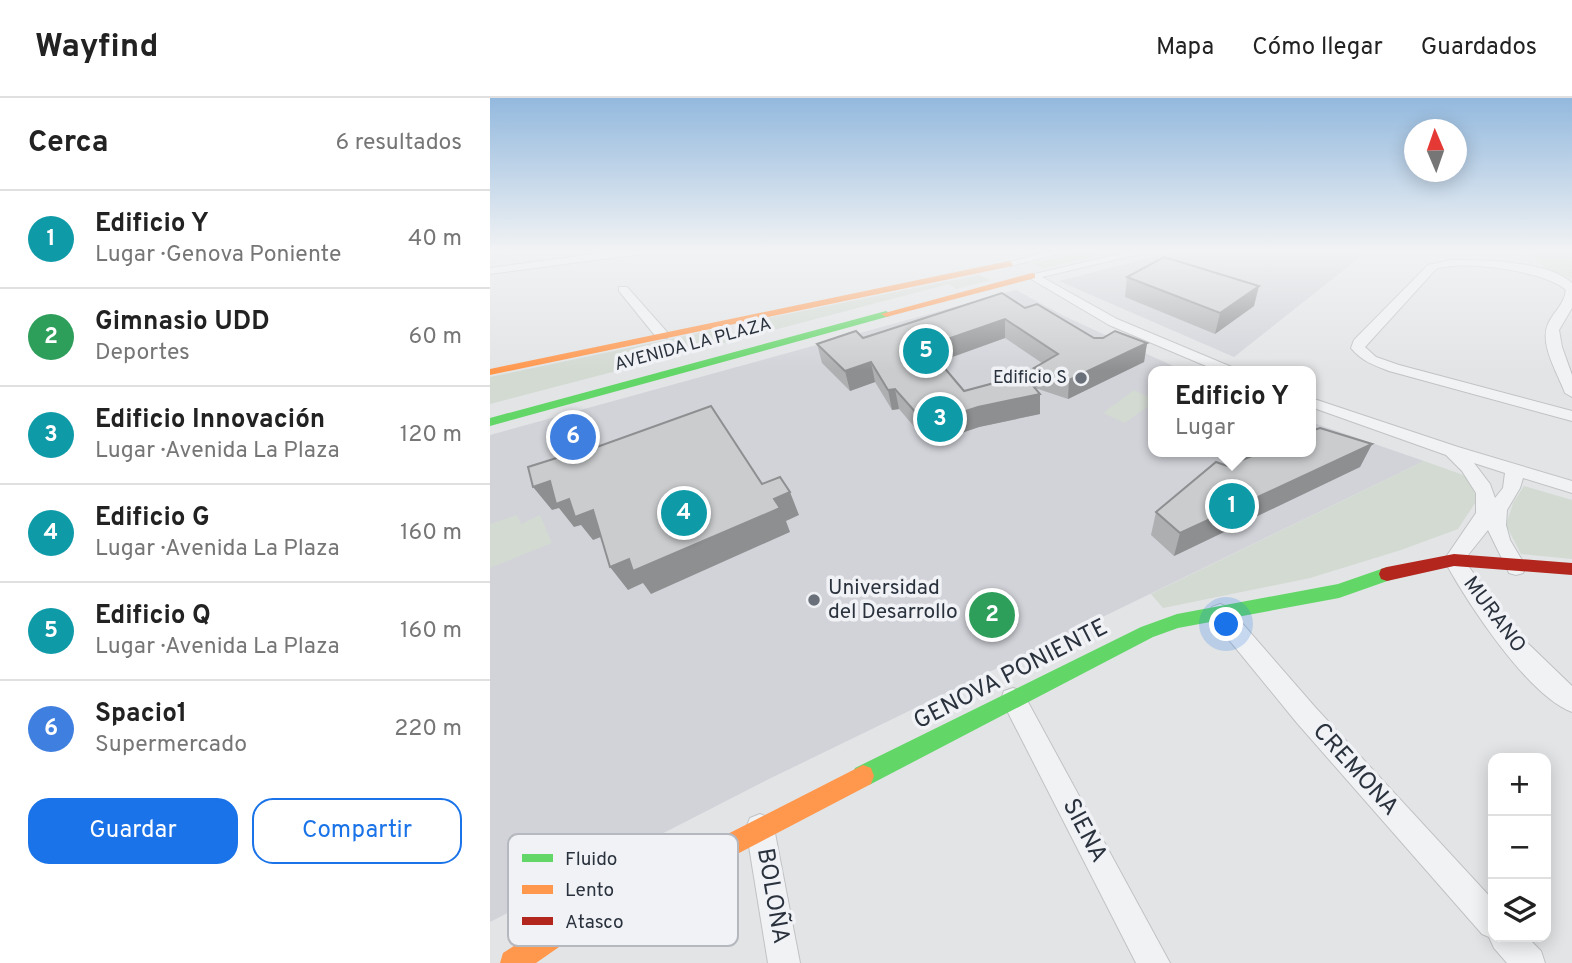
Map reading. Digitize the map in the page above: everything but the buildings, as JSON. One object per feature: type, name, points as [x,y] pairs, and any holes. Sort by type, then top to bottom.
[{"type":"main road","name":"AVENIDA LA PLAZA","points":[[490,372],[881,290]]},
{"type":"main road","name":"AVENIDA LA PLAZA","points":[[490,422],[974,290]]},
{"type":"main road","name":"GENOVA PONIENTE","points":[[738,840],[1147,632],[1177,621],[1339,591],[1397,570],[1454,560],[1516,567],[1572,569]]},
{"type":"main road","name":"GENOVA PONIENTE","points":[[513,963],[538,946]]},
{"type":"street","points":[[624,290],[662,335]]},
{"type":"street","points":[[1043,290],[1054,299],[1099,315],[1217,366]]},
{"type":"street","points":[[1409,290],[1359,342],[1358,348],[1371,360],[1572,416]]},
{"type":"street","points":[[1572,290],[1572,303],[1555,322],[1550,338],[1572,393]]},
{"type":"street","points":[[1316,404],[1452,451],[1572,487]]},
{"type":"street","name":"MURANO","points":[[1452,451],[1478,477],[1486,490],[1488,508],[1480,527],[1465,541],[1454,560],[1497,625],[1539,671],[1572,701]]},
{"type":"street","points":[[1514,470],[1514,487],[1498,509],[1497,524],[1502,542],[1516,567]]},
{"type":"street","name":"CREMONA","points":[[1220,613],[1306,715],[1488,917]]},
{"type":"street","name":"SIENA","points":[[1013,699],[1154,963]]},
{"type":"street","name":"BOLOÑA","points":[[760,828],[784,963]]},
{"type":"street","points":[[1510,942],[1529,963]]},
{"type":"shaded area","points":[[904,290],[925,290],[766,332],[754,321]]},
{"type":"shaded area","name":"Universidad del Desarrollo","points":[[1017,290],[1064,316],[1173,366],[1148,366],[1148,457],[1316,457],[1316,424],[1424,461],[769,779],[662,834],[508,834],[508,913],[490,922],[490,435]]},
{"type":"shaded area","points":[[1081,290],[1318,290],[1234,357]]},
{"type":"shaded area","points":[[723,328],[735,340],[490,404],[490,377]]},
{"type":"shaded area","points":[[1134,390],[1148,397],[1148,407],[1125,423],[1103,413]]},
{"type":"shaded area","points":[[1424,461],[1469,477],[1477,500],[1458,529],[1310,578],[1163,608],[1151,594]]},
{"type":"shaded area","points":[[1524,486],[1572,500],[1572,559],[1521,554],[1506,525],[1513,503]]},
{"type":"shaded area","points":[[517,515],[521,524],[540,515],[552,543],[490,568],[490,524]]},
{"type":"traffic: fast","points":[[490,422],[886,314]]},
{"type":"traffic: fast","points":[[863,776],[1147,632],[1177,621],[1339,591],[1387,574]]},
{"type":"traffic: slow","points":[[490,372],[882,290]]},
{"type":"traffic: slow","points":[[886,314],[977,290]]},
{"type":"traffic: slow","points":[[738,841],[863,776]]},
{"type":"traffic: slow","points":[[513,963],[538,946]]},
{"type":"traffic: jam","points":[[1387,574],[1454,560],[1572,569]]},
{"type":"place","name":"Edificio Q","points":[[926,351]]},
{"type":"place","name":"Edificio S","points":[[1081,378]]},
{"type":"place","name":"Edificio Innovación","points":[[940,419]]},
{"type":"place","name":"Spacio1","points":[[573,437]]},
{"type":"place","name":"Edificio Y","points":[[1232,506]]},
{"type":"place","name":"Edificio G","points":[[684,513]]},
{"type":"place","name":"Universidad del Desarrollo","points":[[814,600]]},
{"type":"place","name":"Gimnasio UDD","points":[[992,615]]}]
